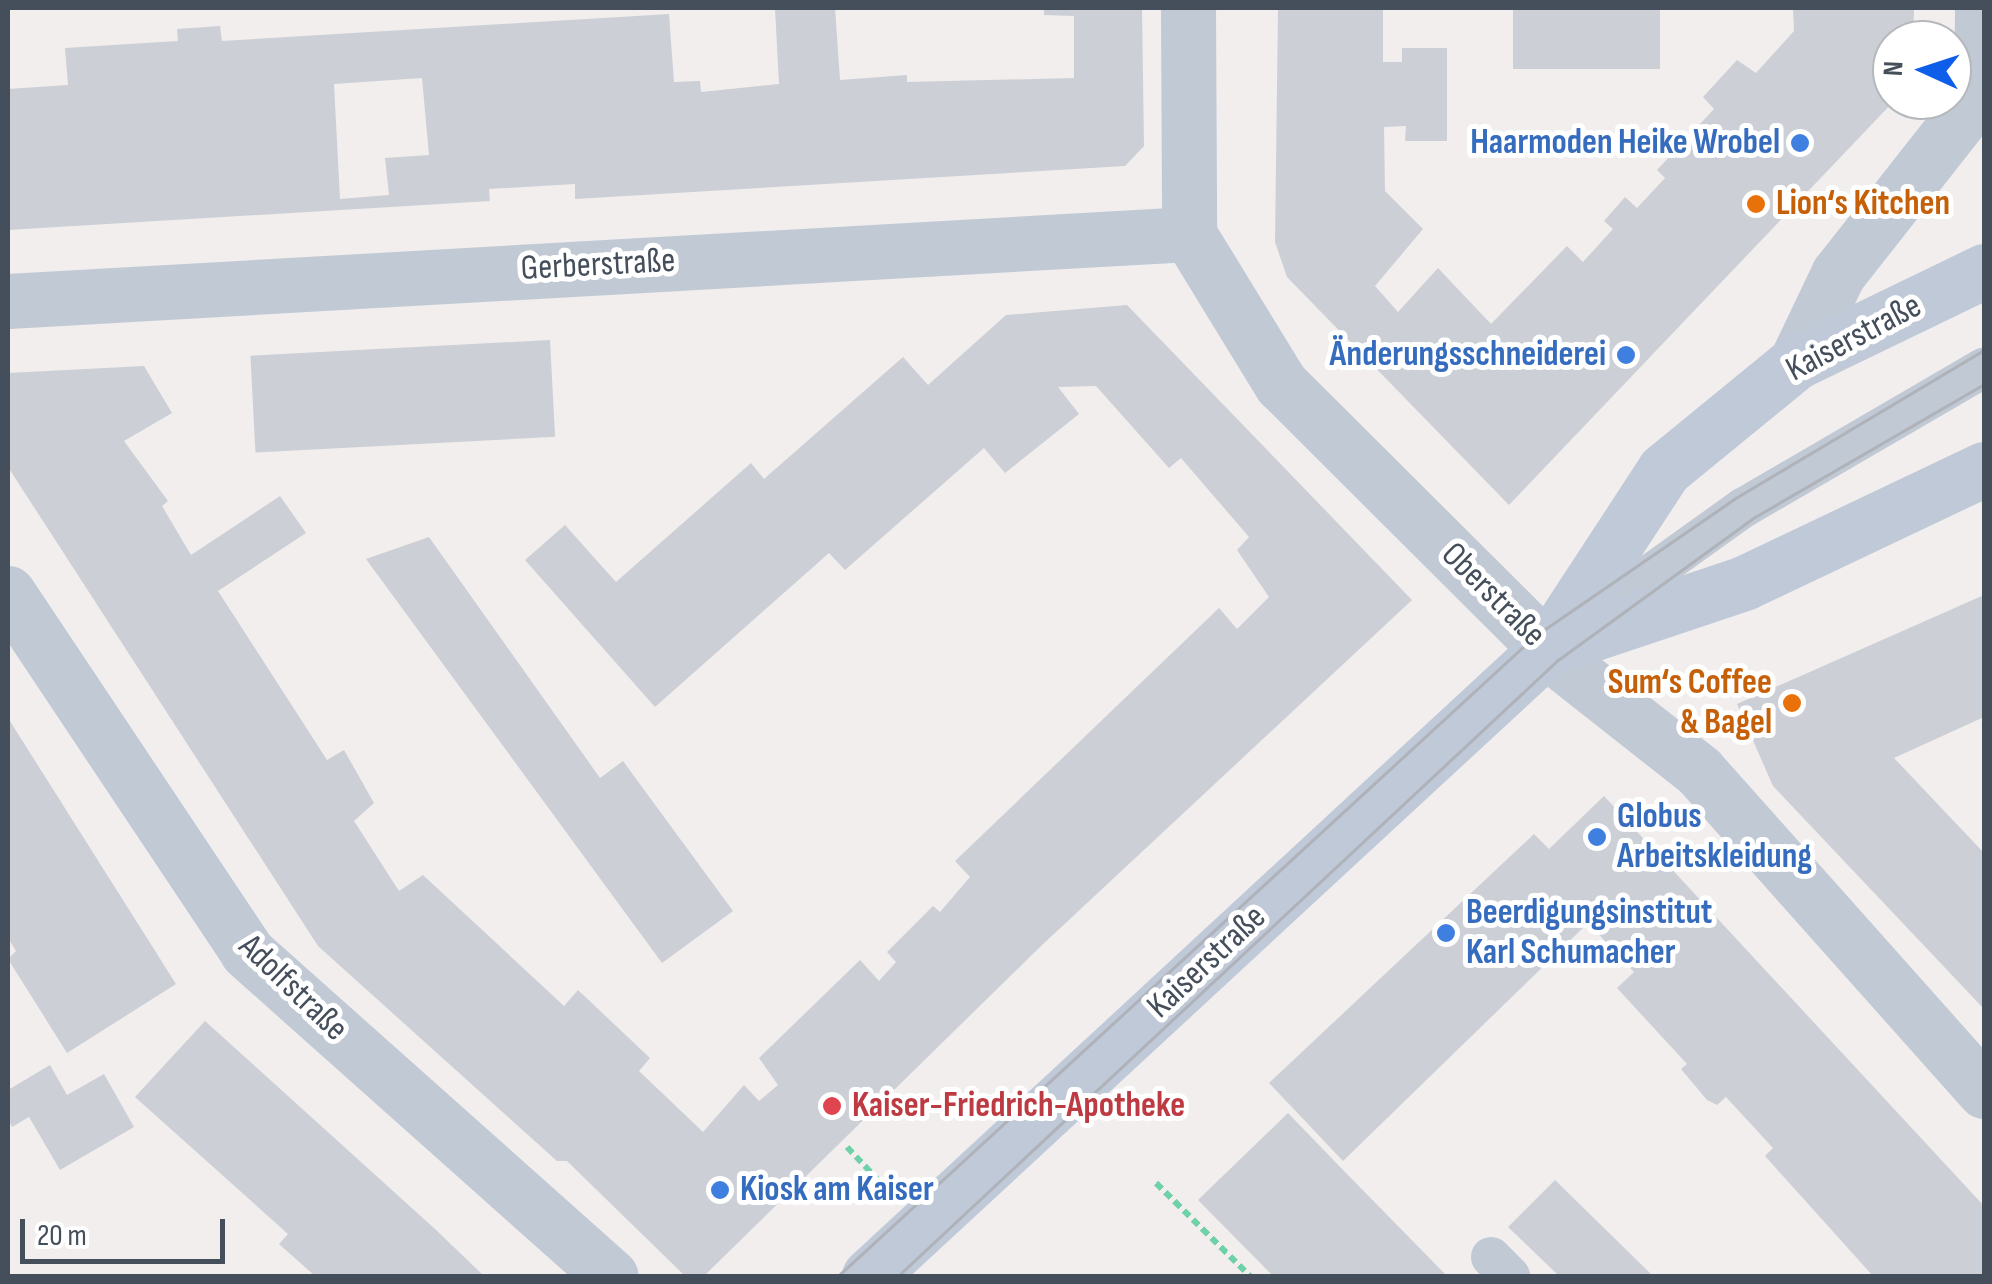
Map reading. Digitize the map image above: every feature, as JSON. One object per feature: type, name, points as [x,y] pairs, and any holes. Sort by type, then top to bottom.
[{"type":"main road","name":"Kaiserstraße","points":[[869,1276],[1547,649],[1664,470],[1796,362],[1984,270]]},
{"type":"main road","name":"Kaiserstraße","points":[[1547,649],[1744,583],[1984,469]]},
{"type":"street","points":[[1188,8],[1190,234]]},
{"type":"street","points":[[1796,362],[1838,274],[1981,92],[1982,8]]},
{"type":"street","name":"Gerberstraße","points":[[8,301],[1190,234]]},
{"type":"street","name":"Oberstraße","points":[[1190,234],[1280,384],[1547,649],[1698,772],[1984,1092]]},
{"type":"street","name":"Adolfstraße","points":[[8,592],[247,952],[611,1276]]},
{"type":"lane","points":[[1547,649],[1743,508],[1984,368]]},
{"type":"path","points":[[1156,1183],[1250,1276]]},
{"type":"building","points":[[775,8],[835,8],[840,80],[907,75],[907,82],[1074,78],[1074,16],[1044,15],[1044,8],[1142,8],[1144,146],[1125,166],[575,199],[575,184],[489,189],[490,201],[8,230],[8,89],[68,85],[65,48],[178,41],[177,29],[220,26],[222,41],[669,14],[674,82],[700,81],[701,92],[779,84]],"holes":[[[422,78],[429,155],[385,158],[389,195],[340,199],[334,84]]]},
{"type":"building","points":[[1278,8],[1383,8],[1383,62],[1402,62],[1402,48],[1447,48],[1447,141],[1405,141],[1406,126],[1384,127],[1385,191],[1423,229],[1375,286],[1398,312],[1438,268],[1491,324],[1567,246],[1583,262],[1613,229],[1604,221],[1625,197],[1637,208],[1665,178],[1657,170],[1714,109],[1703,97],[1737,60],[1756,73],[1794,31],[1793,8],[1914,8],[1914,20],[1872,20],[1872,120],[1876,120],[1509,505],[1287,277],[1275,242]]},
{"type":"building","points":[[1513,8],[1660,8],[1660,69],[1513,69]]},
{"type":"building","points":[[1127,305],[1412,600],[1041,946],[704,1276],[685,1276],[567,1161],[557,1161],[318,946],[8,467],[8,373],[144,366],[172,413],[124,441],[168,501],[162,506],[191,555],[280,496],[306,533],[218,591],[327,760],[344,750],[374,803],[354,821],[399,891],[423,875],[564,1006],[578,990],[650,1058],[639,1071],[703,1132],[744,1085],[759,1101],[778,1085],[759,1058],[860,960],[879,981],[896,962],[887,952],[933,906],[940,912],[970,877],[955,861],[1219,608],[1237,629],[1269,597],[1237,550],[1249,537],[1181,458],[1169,468],[1096,386],[1058,387],[1079,414],[1005,473],[984,448],[845,570],[829,553],[655,707],[525,560],[565,525],[616,582],[751,463],[764,479],[903,357],[928,385],[1006,315]]},
{"type":"building","points":[[550,340],[555,437],[255,453],[250,356]]},
{"type":"building","points":[[429,537],[600,778],[623,761],[733,911],[662,963],[366,559]]},
{"type":"building","points":[[1984,595],[1984,717],[1894,758],[1984,853],[1984,1009],[1773,786],[1737,704]]},
{"type":"building","points":[[8,718],[176,984],[67,1053],[8,959],[16,951],[8,938]]},
{"type":"building","points":[[1604,796],[1984,1206],[1984,1276],[1873,1276],[1765,1156],[1773,1148],[1726,1097],[1717,1105],[1707,1100],[1681,1069],[1687,1064],[1617,988],[1634,972],[1588,923],[1343,1161],[1269,1083],[1534,834],[1549,849]]},
{"type":"building","points":[[205,1021],[484,1276],[315,1276],[279,1244],[288,1234],[135,1097]]},
{"type":"building","points":[[50,1065],[67,1095],[104,1074],[134,1127],[60,1170],[29,1117],[12,1127],[8,1119],[8,1090]]},
{"type":"building","points":[[1288,1113],[1447,1276],[1273,1276],[1198,1200]]},
{"type":"building","points":[[1555,1180],[1653,1276],[1559,1276],[1508,1227]]},
{"type":"tram line","points":[[838,1276],[1535,636],[1734,499],[1984,350]]},
{"type":"tram line","points":[[898,1276],[1558,660],[1755,517],[1984,384]]},
{"type":"place","name":"Haarmoden Heike Wrobel","points":[[1800,143]]},
{"type":"place","name":"Lion‘s Kitchen","points":[[1756,204]]},
{"type":"place","name":"Änderungsschneiderei","points":[[1626,355]]},
{"type":"place","name":"Sum‘s Coffee & Bagel","points":[[1792,703]]},
{"type":"place","name":"Globus Arbeitskleidung","points":[[1597,837]]},
{"type":"place","name":"Beerdigungsinstitut Karl Schumacher","points":[[1446,933]]},
{"type":"place","name":"Kaiser-Friedrich-Apotheke","points":[[832,1106]]},
{"type":"place","name":"Kiosk am Kaiser","points":[[720,1190]]}]
